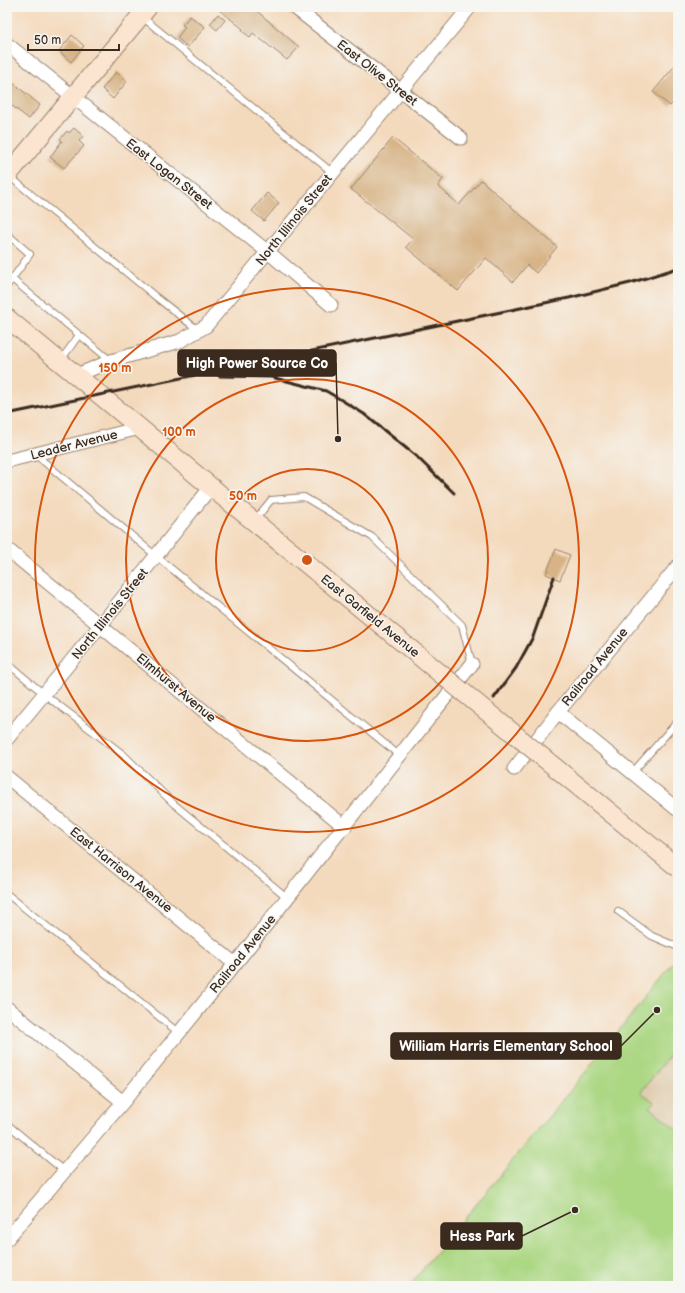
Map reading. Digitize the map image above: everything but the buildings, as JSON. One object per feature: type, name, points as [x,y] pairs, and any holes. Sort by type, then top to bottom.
[{"type":"street","name":"East Olive Street","points":[[294,7],[461,138]]},
{"type":"street","name":"North Illinois Street","points":[[77,375],[111,361],[180,341],[206,326],[400,91],[465,9]]},
{"type":"street","points":[[7,175],[73,98],[140,10]]},
{"type":"street","name":"East Logan Street","points":[[7,44],[268,252],[331,305]]},
{"type":"street","name":"East Garfield Avenue","points":[[7,318],[211,487],[678,868]]},
{"type":"street","name":"Leader Avenue","points":[[7,461],[140,428]]},
{"type":"street","name":"North Illinois Street","points":[[7,739],[211,487]]},
{"type":"street","name":"Elmhurst Avenue","points":[[7,549],[345,827]]},
{"type":"street","name":"Railroad Avenue","points":[[514,770],[558,712],[678,566]]},
{"type":"street","name":"Railroad Avenue","points":[[7,1239],[123,1102],[235,964],[345,827],[472,664]]},
{"type":"street","points":[[558,712],[678,810]]},
{"type":"street","name":"East Harrison Avenue","points":[[7,777],[235,964]]},
{"type":"street","points":[[7,1008],[123,1102]]},
{"type":"lane","points":[[140,10],[333,173]]},
{"type":"lane","points":[[7,175],[198,330]]},
{"type":"lane","points":[[7,234],[30,254],[7,286]]},
{"type":"lane","points":[[12,279],[111,361]]},
{"type":"lane","points":[[60,361],[79,335]]},
{"type":"lane","points":[[35,454],[156,556],[400,756]]},
{"type":"lane","points":[[254,522],[271,500],[304,497],[372,537],[462,625],[472,664]]},
{"type":"lane","points":[[7,663],[44,694],[124,755],[174,804],[288,898]]},
{"type":"lane","points":[[632,773],[678,721]]},
{"type":"lane","points":[[7,894],[179,1033]]},
{"type":"lane","points":[[618,911],[652,936],[678,947]]},
{"type":"lane","points":[[7,1124],[64,1171]]},
{"type":"shaded area","points":[[678,957],[678,1134],[593,1063]]},
{"type":"green space","points":[[678,957],[678,1045],[641,1092],[654,1102],[650,1107],[678,1131],[678,1286],[409,1286],[593,1063]]},
{"type":"railway","points":[[7,414],[569,298],[630,283],[678,268]]},
{"type":"railway","points":[[219,376],[271,377],[326,391],[364,414],[417,457],[454,493]]},
{"type":"railway","points":[[494,698],[516,668],[533,637],[554,577]]},
{"type":"place","name":"High Power Source Co","points":[[338,439]]},
{"type":"place","name":"William Harris Elementary School","points":[[657,1010]]},
{"type":"place","name":"Hess Park","points":[[575,1210]]}]
